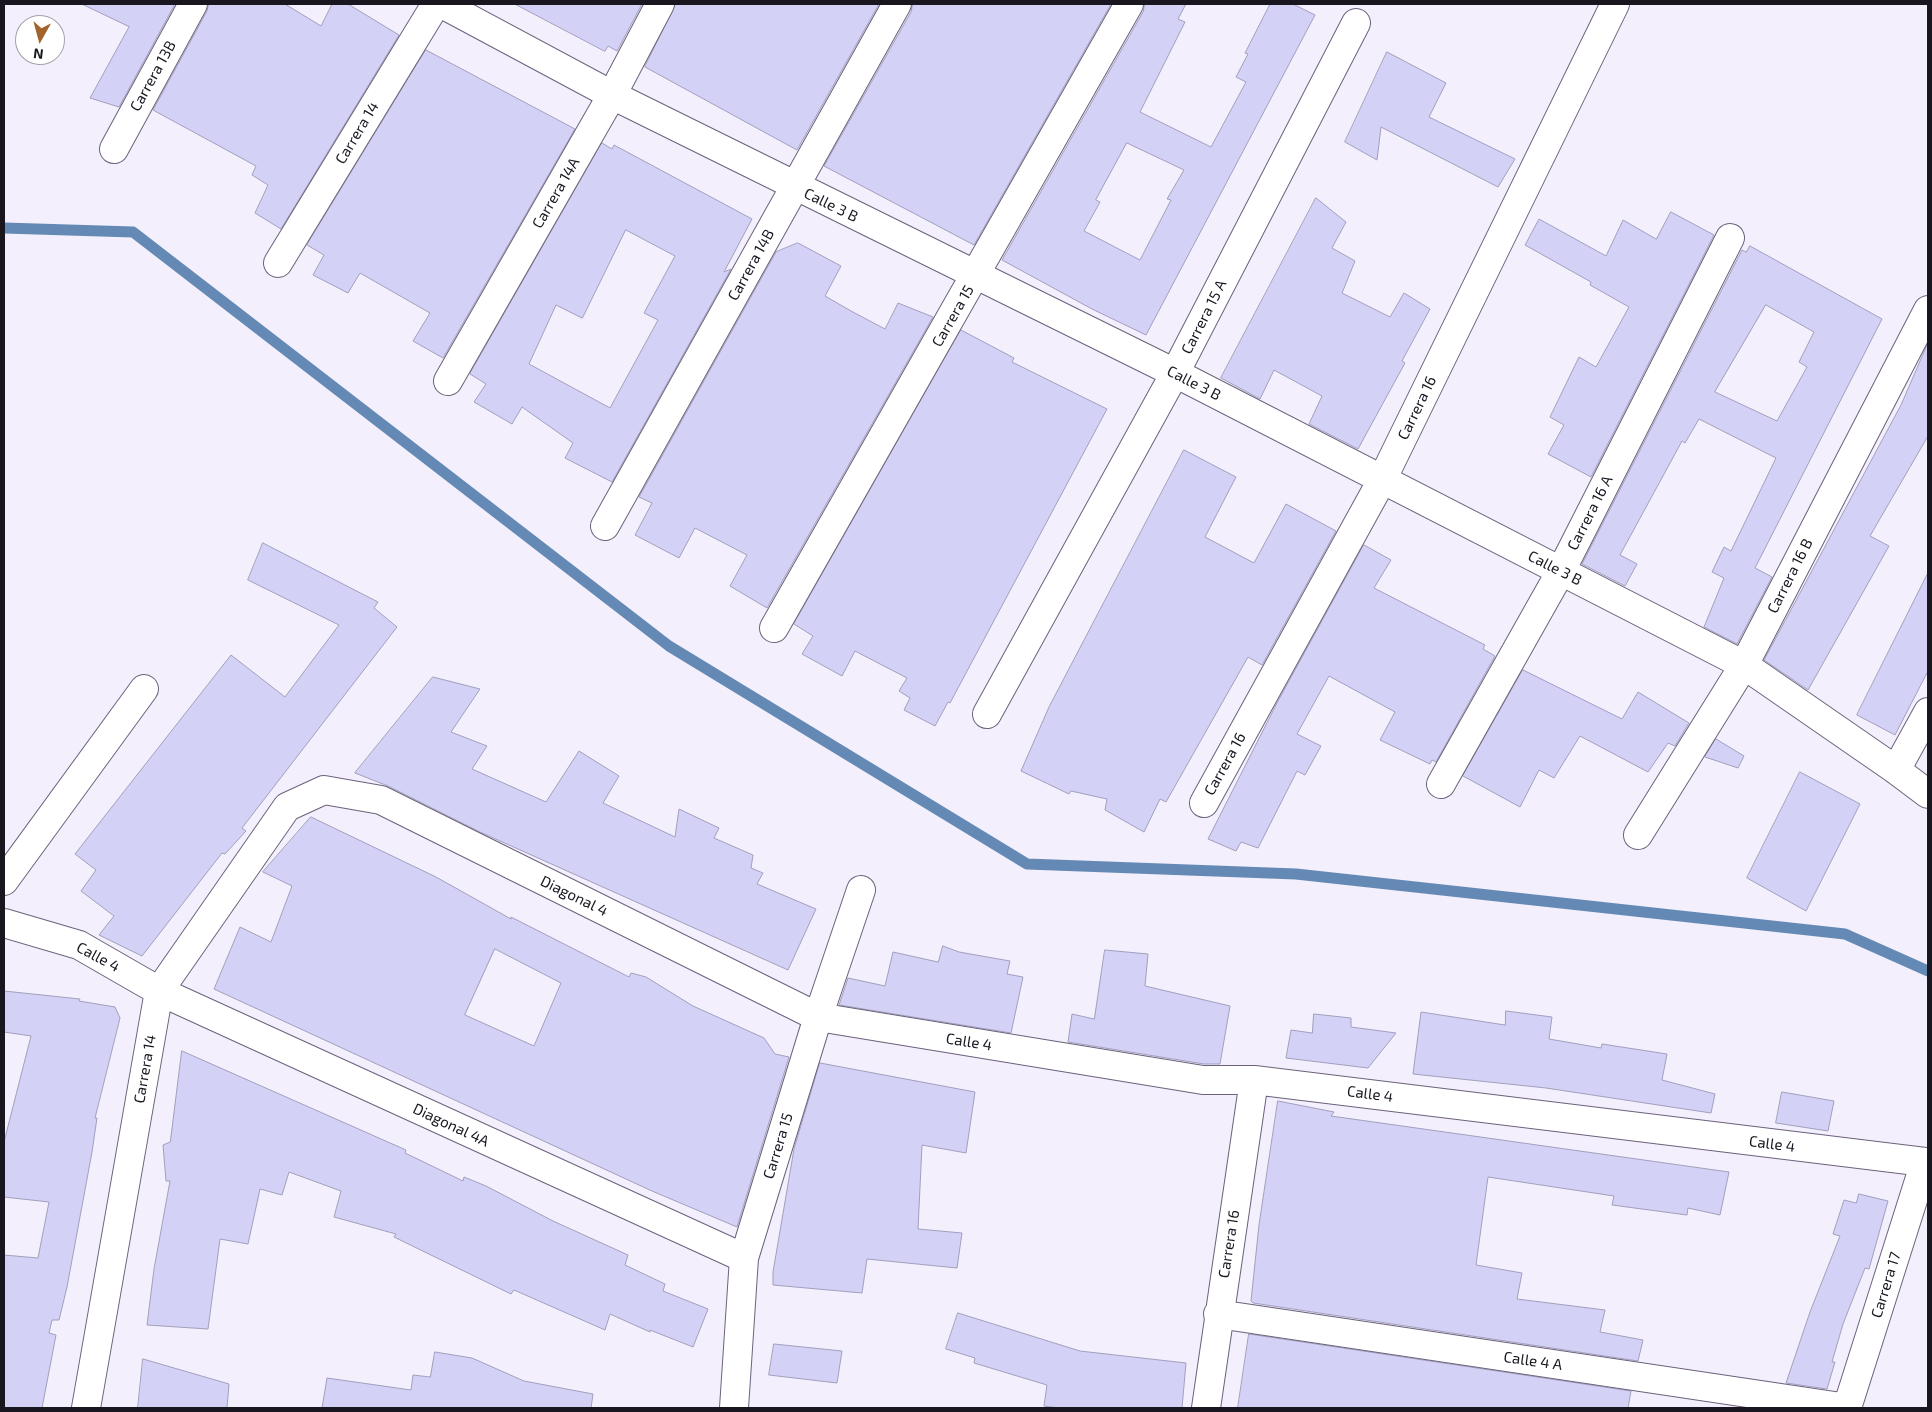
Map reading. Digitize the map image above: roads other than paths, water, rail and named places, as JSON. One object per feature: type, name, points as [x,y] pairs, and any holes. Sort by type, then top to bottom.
[{"type":"street","name":"Carrera 13B","points":[[114,149],[193,4]]},
{"type":"street","name":"Carrera 14","points":[[278,263],[436,4]]},
{"type":"street","name":"Calle 3 B","points":[[442,4],[612,95],[1175,373],[1744,665],[1928,794]]},
{"type":"street","name":"Carrera 14A","points":[[448,381],[612,95],[660,4]]},
{"type":"street","name":"Carrera 14B","points":[[605,526],[897,4]]},
{"type":"street","name":"Carrera 15","points":[[774,628],[976,276],[1129,4]]},
{"type":"street","name":"Carrera 16","points":[[1204,803],[1382,480],[1615,4]]},
{"type":"street","name":"Carrera 15 A","points":[[987,714],[1175,373],[1356,23]]},
{"type":"street","name":"Carrera 16 A","points":[[1442,784],[1561,571],[1730,238]]},
{"type":"street","name":"Carrera 16 B","points":[[1638,835],[1744,665],[1928,310]]},
{"type":"street","points":[[4,881],[144,689]]},
{"type":"street","points":[[1896,770],[1928,712]]},
{"type":"street","name":"Carrera 14","points":[[86,1408],[159,991],[287,806],[324,790]]},
{"type":"street","name":"Diagonal 4","points":[[324,790],[381,800],[818,1017]]},
{"type":"street","name":"Carrera 15","points":[[734,1408],[744,1258],[818,1017],[861,890]]},
{"type":"street","name":"Calle 4","points":[[4,923],[80,945],[159,991]]},
{"type":"street","name":"Diagonal 4A","points":[[159,991],[744,1258]]},
{"type":"street","name":"Calle 4","points":[[818,1017],[1202,1080],[1254,1080],[1924,1162]]},
{"type":"street","name":"Carrera 16","points":[[1206,1408],[1218,1314],[1254,1080]]},
{"type":"street","name":"Carrera 17","points":[[1848,1408],[1924,1162]]},
{"type":"street","name":"Calle 4 A","points":[[1218,1314],[1848,1408]]},
{"type":"waterway","points":[[4,228],[133,232],[669,646],[1027,864],[1296,874],[1845,934],[1928,971]]}]
